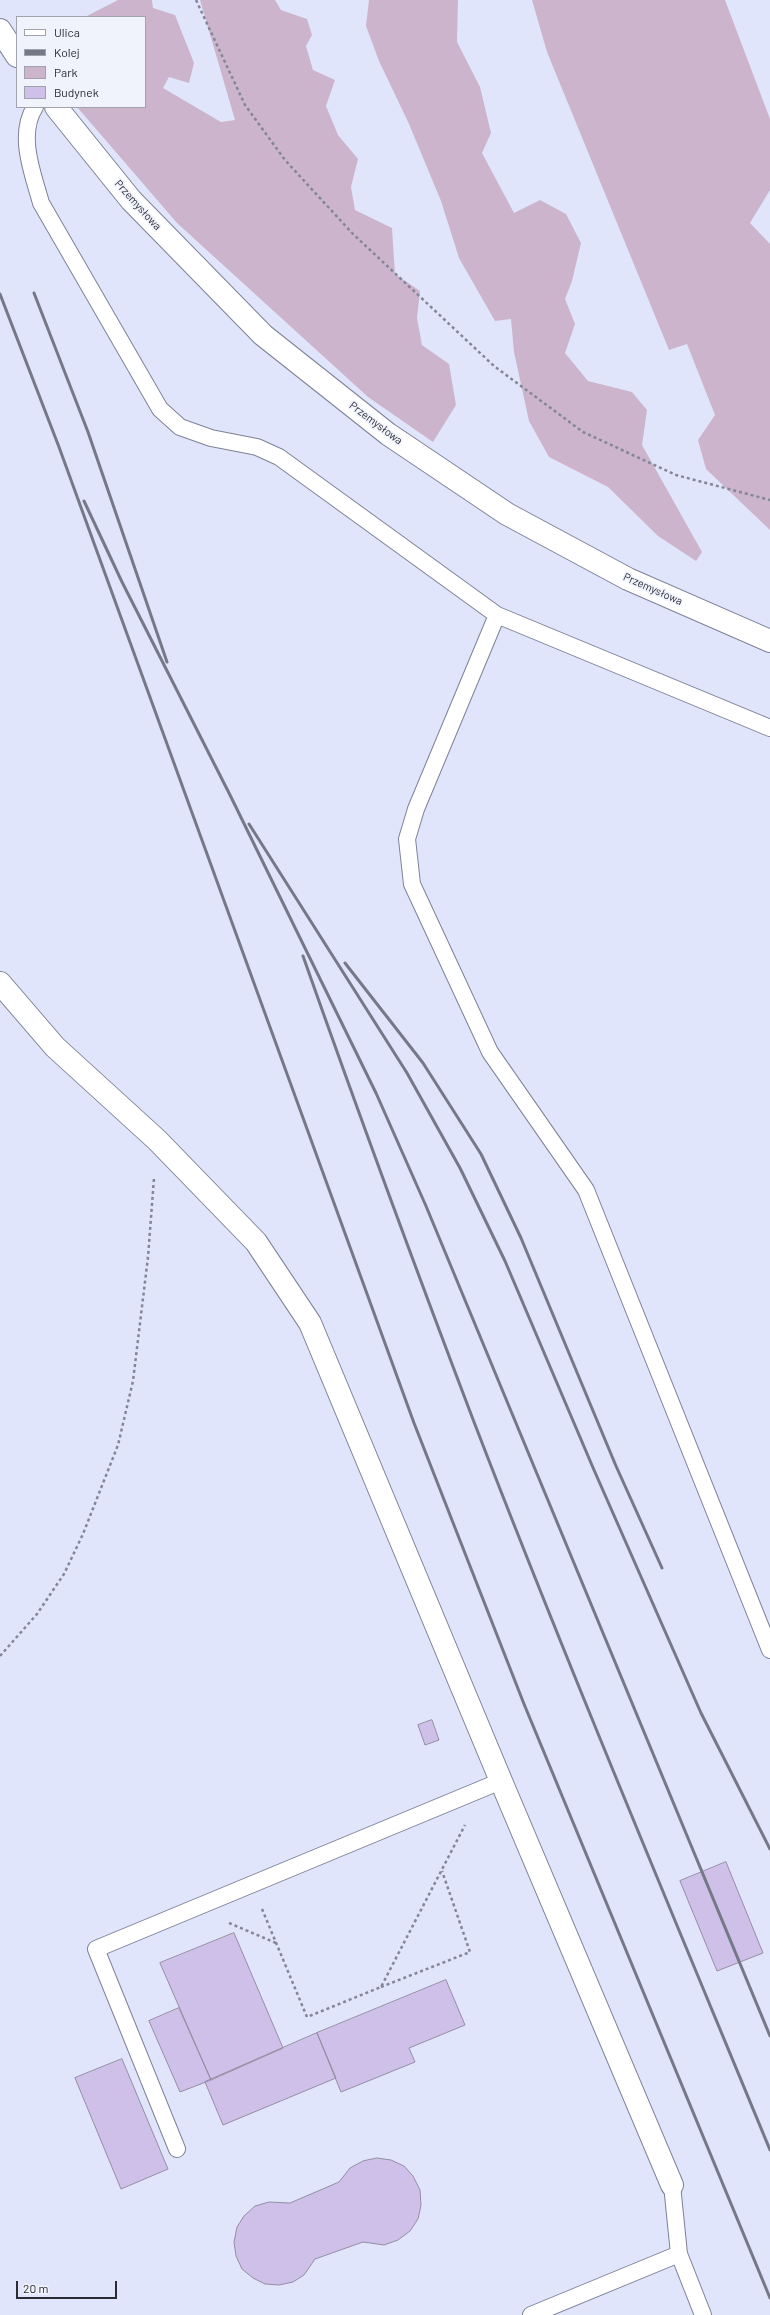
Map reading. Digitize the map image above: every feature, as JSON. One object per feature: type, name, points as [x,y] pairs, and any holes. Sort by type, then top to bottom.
[{"type":"street","points":[[0,30],[16,54]]},
{"type":"street","name":"Przemysłowa","points":[[57,108],[131,200],[263,335],[388,434],[507,514],[628,579],[770,641]]},
{"type":"street","points":[[0,983],[55,1047],[156,1140],[256,1242],[310,1323],[501,1781],[672,2184]]},
{"type":"lane","points":[[34,108],[30,116],[27,138],[31,167],[41,203],[160,409],[180,427],[211,438],[257,447],[279,457],[497,615],[770,728]]},
{"type":"lane","points":[[497,615],[419,802],[409,831],[407,839],[412,884],[490,1052],[586,1190],[770,1650]]},
{"type":"lane","points":[[177,2149],[96,1949],[501,1781]]},
{"type":"lane","points":[[672,2184],[679,2254],[703,2315]]},
{"type":"lane","points":[[531,2315],[679,2254]]},
{"type":"path","points":[[196,0],[244,105],[286,160],[353,234],[494,366],[583,432],[676,475],[770,500]]},
{"type":"path","points":[[0,1656],[38,1614],[64,1574],[83,1534],[118,1445],[133,1381],[148,1257],[156,1140]]},
{"type":"path","points":[[381,1987],[465,1824],[457,1800]]},
{"type":"path","points":[[252,1884],[307,2018],[470,1952],[441,1870]]},
{"type":"path","points":[[196,1908],[276,1944]]},
{"type":"green space","points":[[118,0],[152,0],[153,8],[175,15],[194,63],[189,83],[169,77],[163,88],[221,122],[235,120],[200,0],[275,0],[281,10],[307,19],[312,35],[306,46],[313,70],[335,80],[326,106],[338,135],[358,159],[351,187],[355,210],[392,228],[395,274],[420,291],[417,318],[422,345],[449,364],[456,405],[433,442],[368,397],[177,223],[78,108],[146,108],[146,16],[87,16]]},
{"type":"green space","points":[[369,0],[458,0],[457,42],[480,87],[491,133],[482,153],[514,213],[540,200],[566,214],[581,243],[572,281],[565,299],[575,324],[565,353],[588,381],[632,392],[647,410],[642,445],[702,552],[696,561],[658,536],[608,487],[549,457],[529,421],[514,352],[511,319],[495,321],[459,258],[441,201],[409,124],[379,61],[366,26]]},
{"type":"green space","points":[[532,0],[725,0],[770,119],[770,190],[750,223],[770,244],[770,530],[706,469],[698,440],[715,415],[687,344],[669,350],[547,52]]},
{"type":"building","points":[[432,1720],[439,1740],[425,1745],[418,1725]]},
{"type":"building","points":[[726,1862],[763,1953],[717,1971],[680,1881]]},
{"type":"building","points":[[234,1933],[283,2048],[211,2080],[160,1963]]},
{"type":"building","points":[[446,1980],[465,2025],[409,2048],[415,2062],[341,2092],[317,2033]]},
{"type":"building","points":[[179,2008],[211,2080],[180,2092],[149,2021]]},
{"type":"building","points":[[317,2033],[336,2078],[223,2125],[205,2082]]},
{"type":"building","points":[[122,2059],[168,2169],[121,2189],[75,2078]]},
{"type":"building","points":[[377,2158],[391,2160],[404,2166],[413,2176],[420,2190],[421,2205],[418,2219],[410,2231],[398,2240],[384,2245],[363,2242],[315,2259],[304,2275],[293,2282],[279,2285],[265,2284],[253,2278],[242,2269],[236,2256],[234,2242],[237,2227],[244,2216],[255,2206],[269,2202],[290,2203],[339,2182],[350,2168],[363,2161]]},
{"type":"railway","points":[[34,293],[88,432],[167,662]]},
{"type":"railway","points":[[0,294],[59,447],[414,1423],[524,1704],[770,2298]]},
{"type":"railway","points":[[84,501],[122,582],[230,795],[376,1093],[426,1206],[770,2036]]},
{"type":"railway","points":[[249,824],[407,1073],[460,1168],[505,1261],[594,1470],[701,1713],[770,1849]]},
{"type":"railway","points":[[303,956],[408,1248],[474,1422],[546,1605],[770,2150]]},
{"type":"railway","points":[[345,963],[423,1063],[481,1154],[521,1238],[616,1466],[662,1568]]}]
